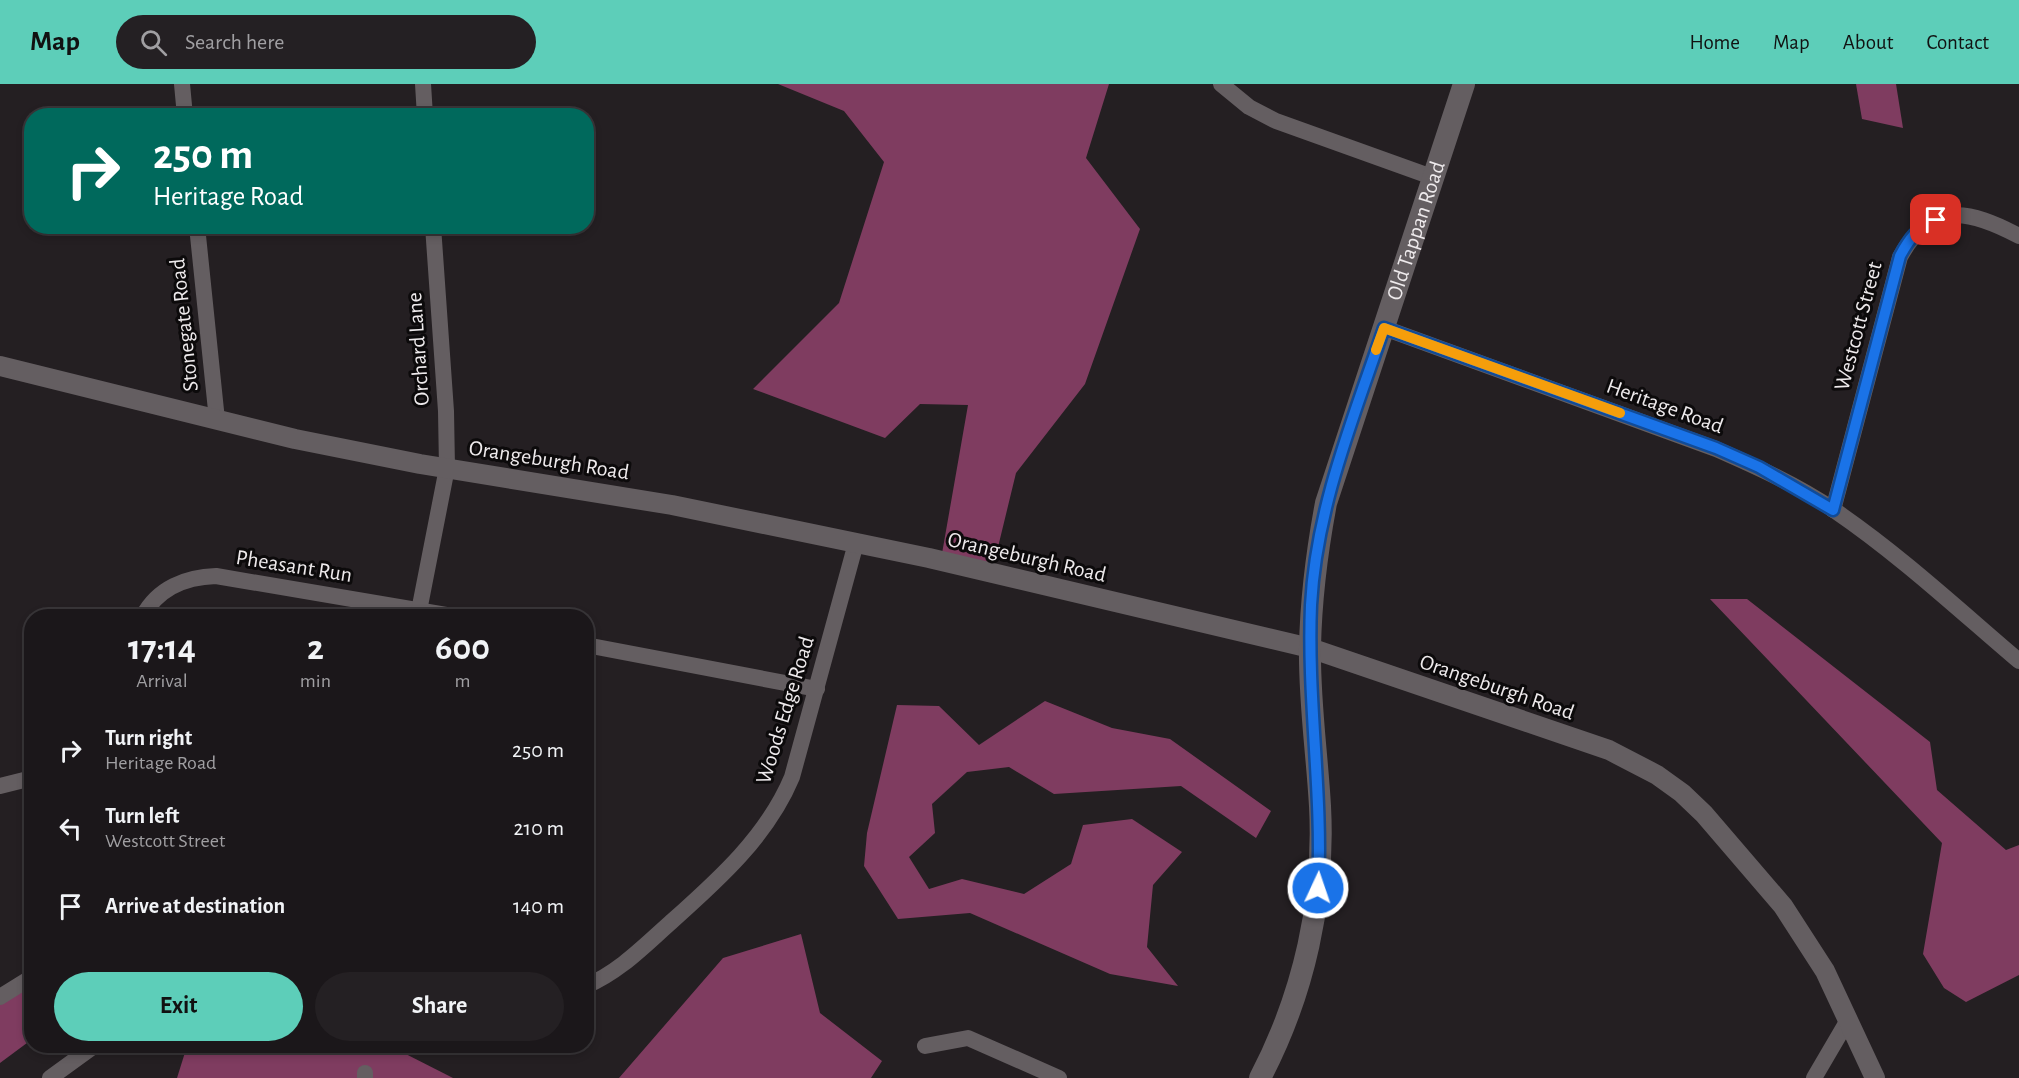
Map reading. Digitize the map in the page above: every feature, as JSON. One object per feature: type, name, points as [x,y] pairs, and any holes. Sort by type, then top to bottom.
[{"type":"main road","name":"Old Tappan Road","points":[[1260,1078],[1288,1019],[1301,976],[1318,888],[1320,808],[1310,648],[1316,558],[1326,503],[1464,84]]},
{"type":"street","points":[[182,84],[184,108]]},
{"type":"street","points":[[423,84],[424,108]]},
{"type":"street","points":[[1221,84],[1249,107],[1276,120],[1432,177]]},
{"type":"street","name":"Westcott Street","points":[[1833,510],[1900,256],[1908,241],[1931,222],[1961,214],[1979,217],[2019,236]]},
{"type":"street","name":"Stonegate Road","points":[[198,234],[217,420]]},
{"type":"street","name":"Orchard Lane","points":[[419,609],[447,468],[446,411],[434,234]]},
{"type":"street","name":"Heritage Road","points":[[1384,328],[1716,448],[1759,467],[1833,510],[1876,540],[2019,661]]},
{"type":"street","name":"Orangeburgh Road","points":[[0,366],[295,439],[447,468],[672,505],[856,543],[1310,648],[1609,750],[1657,775],[1704,814],[1783,906],[1825,971],[1875,1078]]},
{"type":"street","name":"Woods Edge Road","points":[[594,982],[622,967],[704,892],[770,819],[792,777],[856,543]]},
{"type":"street","name":"Pheasant Run","points":[[148,609],[167,589],[199,577],[216,576],[396,609]]},
{"type":"street","points":[[594,647],[817,689]]},
{"type":"street","points":[[0,786],[24,780]]},
{"type":"street","points":[[0,997],[24,982]]},
{"type":"street","points":[[1814,1078],[1848,1020]]},
{"type":"street","points":[[925,1046],[968,1038],[1059,1078]]},
{"type":"street","points":[[50,1078],[84,1053]]},
{"type":"shaded area","points":[[778,84],[1109,84],[1086,158],[1140,229],[1085,384],[1016,473],[991,576],[940,565],[968,405],[920,404],[885,438],[753,389],[839,303],[884,162],[844,111]]},
{"type":"shaded area","points":[[1856,84],[1896,84],[1903,128],[1862,119]]},
{"type":"shaded area","points":[[1710,599],[1747,599],[1930,742],[1937,790],[2006,850],[2019,845],[2019,975],[1966,1002],[1944,988],[1923,954],[1942,843]]},
{"type":"shaded area","points":[[1045,701],[1112,728],[1170,739],[1271,811],[1256,838],[1181,786],[1054,794],[1009,767],[967,772],[932,804],[935,833],[909,857],[929,889],[962,879],[1024,894],[1071,864],[1083,825],[1132,819],[1182,852],[1153,885],[1147,947],[1178,986],[1110,974],[970,913],[898,919],[864,866],[867,833],[897,705],[939,706],[979,745]]},
{"type":"shaded area","points":[[801,934],[820,1013],[882,1061],[871,1078],[619,1078],[723,958]]},
{"type":"shaded area","points":[[24,975],[24,1045],[0,1063],[0,990]]},
{"type":"shaded area","points":[[185,1053],[404,1053],[453,1078],[177,1078]]},
{"type":"slow traffic","points":[[1376,350],[1384,328],[1620,413]]},
{"type":"route","points":[[1318,888],[1321,844],[1320,808],[1310,670],[1311,603],[1316,558],[1333,479],[1384,328],[1716,448],[1759,467],[1833,510],[1900,256],[1908,241],[1936,220]]}]
